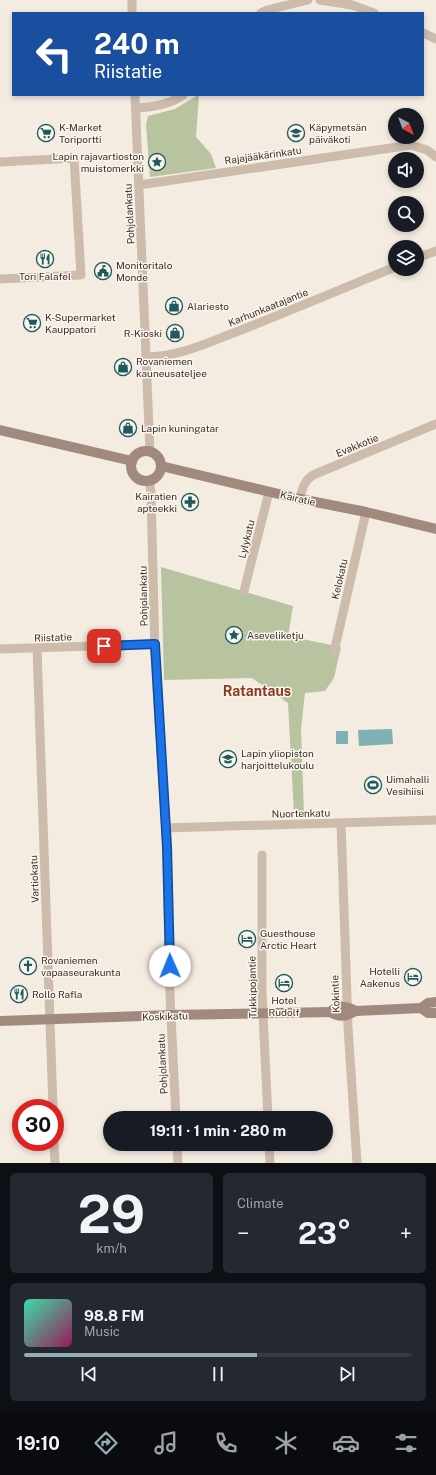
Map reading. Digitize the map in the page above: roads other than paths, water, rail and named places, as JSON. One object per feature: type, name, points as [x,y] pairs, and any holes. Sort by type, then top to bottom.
[{"type":"main road","points":[[0,430],[132,461]]},
{"type":"main road","points":[[141,452],[150,452],[157,458],[160,466],[157,475],[149,481],[140,480],[136,478],[132,470],[132,461],[134,457],[141,452]]},
{"type":"main road","name":"Kairatie","points":[[160,466],[436,529]]},
{"type":"main road","name":"Koskikatu","points":[[0,1021],[171,1015],[330,1012],[335,1007],[350,1011],[421,1008],[428,1003],[436,1002]]},
{"type":"main road","name":"Koskikatu","points":[[421,1008],[428,1013],[436,1013]]},
{"type":"street","points":[[132,0],[132,12]]},
{"type":"street","points":[[263,12],[280,3],[308,0]]},
{"type":"street","points":[[320,0],[352,5],[371,12]]},
{"type":"street","points":[[424,33],[436,39]]},
{"type":"street","name":"Pohjolankatu","points":[[135,96],[150,452]]},
{"type":"street","points":[[136,108],[166,104],[182,96]]},
{"type":"street","name":"Rajajääkärinkatu","points":[[139,185],[411,145],[427,150],[436,157]]},
{"type":"street","points":[[0,162],[74,158],[81,275],[0,280]]},
{"type":"street","points":[[424,255],[436,251]]},
{"type":"street","name":"Karhunkaatajantie","points":[[146,358],[161,357],[182,352],[258,323],[388,270]]},
{"type":"street","name":"Evakkotie","points":[[300,499],[303,486],[308,478],[313,475],[436,424]]},
{"type":"street","name":"Pohjolankatu","points":[[149,481],[151,492],[155,644],[167,847],[171,1015],[176,1111]]},
{"type":"street","name":"Lylykatu","points":[[244,591],[269,492]]},
{"type":"street","name":"Kelokatu","points":[[334,652],[366,512]]},
{"type":"street","name":"Riistatie","points":[[0,649],[155,644]]},
{"type":"street","name":"Vartiokatu","points":[[38,648],[53,1099]]},
{"type":"street","name":"Nuortenkatu","points":[[166,828],[436,820]]},
{"type":"street","name":"Kokintie","points":[[342,823],[357,1163]]},
{"type":"street","name":"Tukkipojantie","points":[[262,855],[264,1014],[268,1111]]},
{"type":"street","points":[[54,1151],[55,1163]]},
{"type":"street","points":[[177,1151],[178,1163]]},
{"type":"street","points":[[270,1151],[270,1163]]},
{"type":"water","points":[[392,729],[393,744],[359,746],[358,730]]},
{"type":"water","points":[[336,731],[348,731],[348,744],[336,744]]},
{"type":"place","name":"K-Market Toriportti","points":[[46,133]]},
{"type":"place","name":"Käpymetsän päiväkoti","points":[[296,133]]},
{"type":"place","name":"Lapin rajavartioston muistomerkki","points":[[157,162]]},
{"type":"place","name":"Tori Falafel","points":[[45,259]]},
{"type":"place","name":"Monitoritalo Monde","points":[[103,271]]},
{"type":"place","name":"Alariesto","points":[[174,306]]},
{"type":"place","name":"K-Supermarket Kauppatori","points":[[32,323]]},
{"type":"place","name":"R-Kioski","points":[[175,333]]},
{"type":"place","name":"Rovaniemen kauneusateljee","points":[[123,367]]},
{"type":"place","name":"Lapin kuningatar","points":[[128,428]]},
{"type":"place","name":"Kairatien apteekki","points":[[190,502]]},
{"type":"place","name":"Aseveliketju","points":[[234,635]]},
{"type":"place","name":"Lapin yliopiston harjoittelukoulu","points":[[228,759]]},
{"type":"place","name":"Uimahalli Vesihiisi","points":[[373,785]]},
{"type":"place","name":"Guesthouse Arctic Heart","points":[[247,939]]},
{"type":"place","name":"Rovaniemen vapaaseurakunta","points":[[28,966]]},
{"type":"place","name":"Hotelli Aakenus","points":[[413,977]]},
{"type":"place","name":"Hotel Rudolf","points":[[284,983]]},
{"type":"place","name":"Rollo Rafla","points":[[19,994]]},
{"type":"district","name":"Ratantaus","points":[[257,691]]}]
